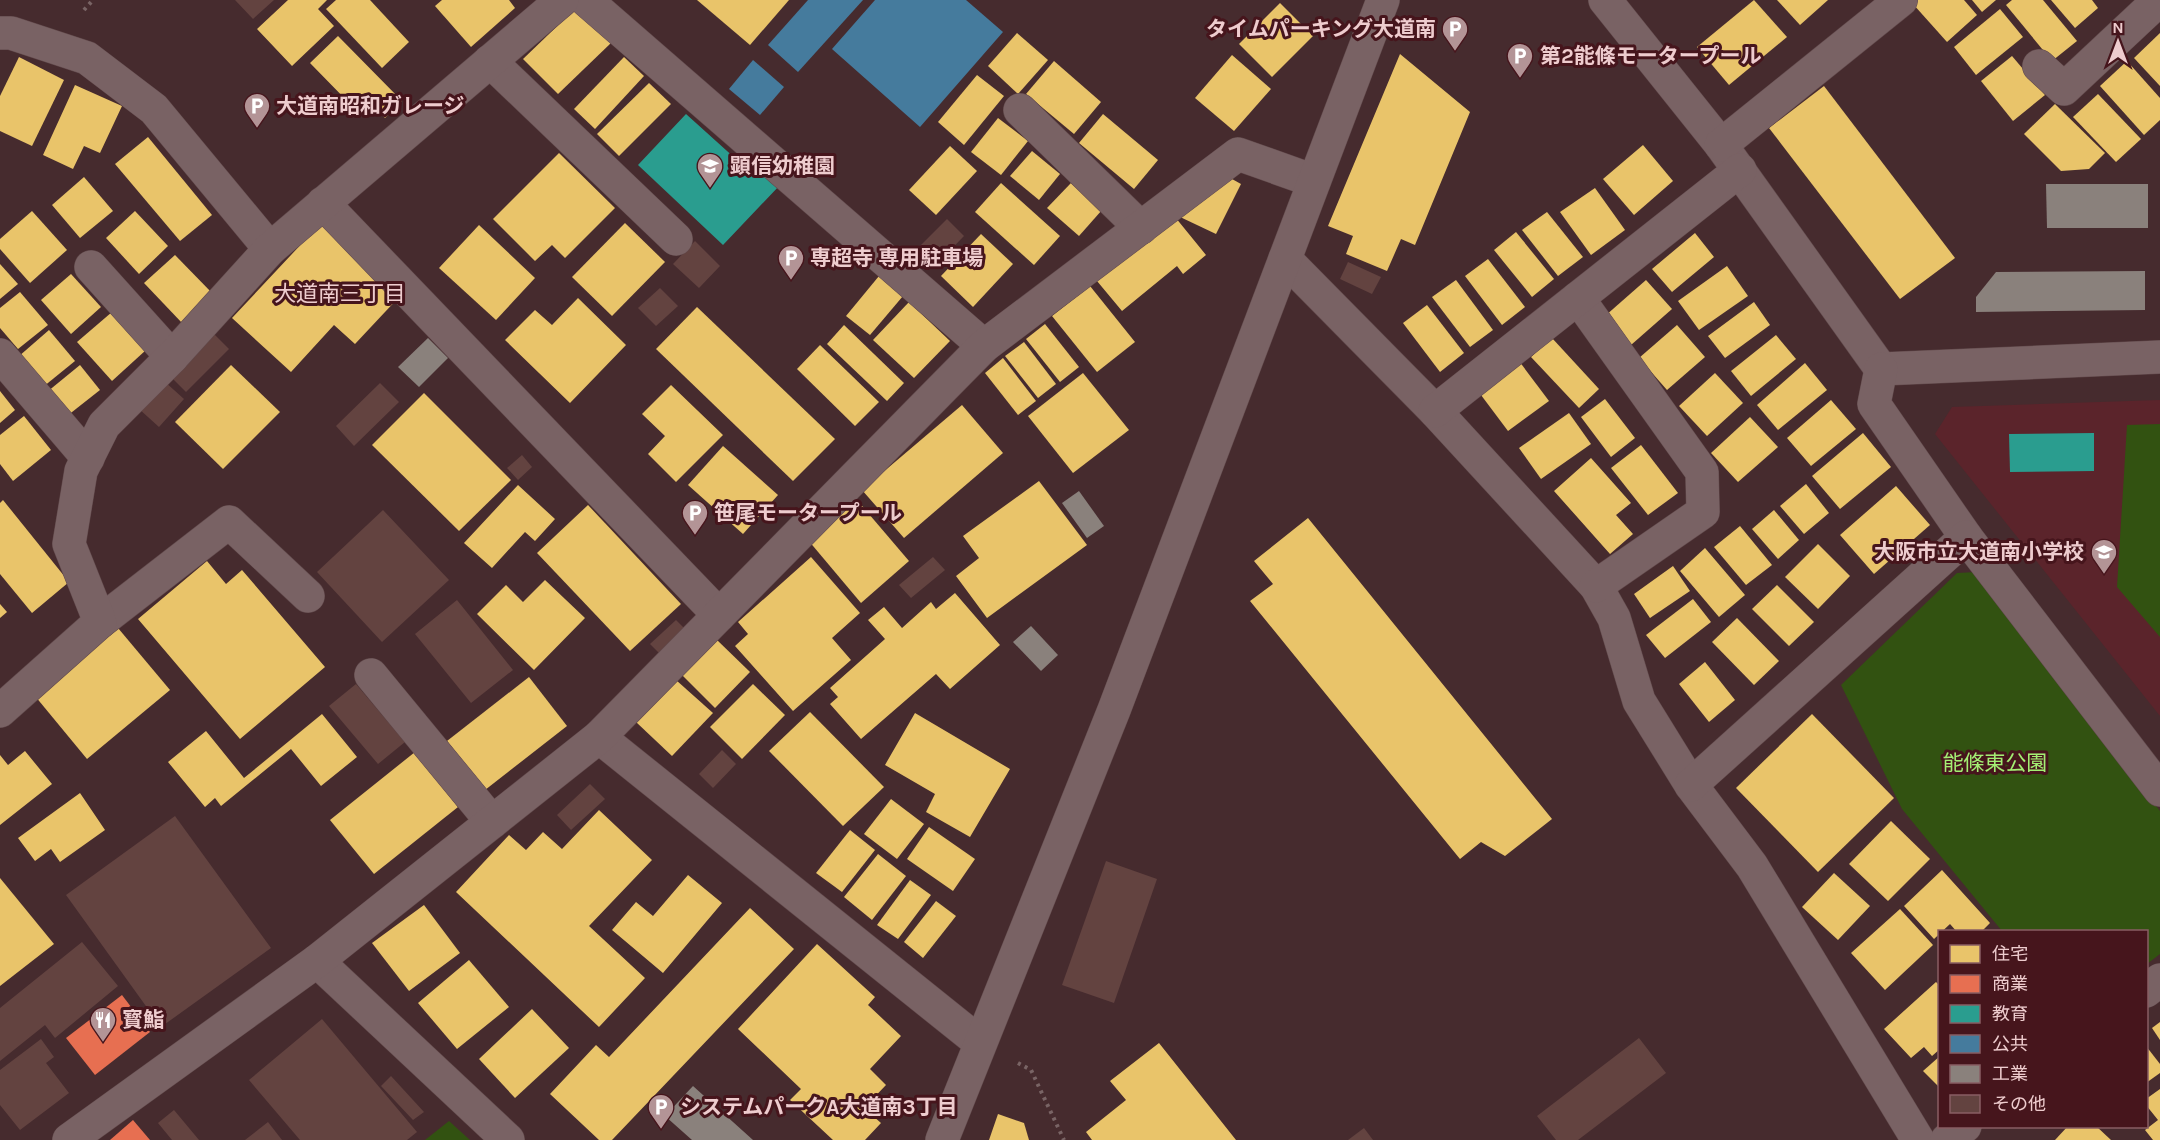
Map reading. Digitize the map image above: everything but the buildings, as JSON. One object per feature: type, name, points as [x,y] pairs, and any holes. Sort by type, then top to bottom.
[{"type":"street","points":[[100,622],[69,544],[81,471],[104,425],[172,357],[270,249],[562,0]]},
{"type":"street","points":[[586,0],[984,346]]},
{"type":"street","points":[[942,1140],[979,1042],[1114,710],[1383,0]]},
{"type":"street","points":[[1605,0],[1740,170],[1881,369],[1874,404],[1966,537],[2160,790]]},
{"type":"street","points":[[1721,145],[1901,0]]},
{"type":"street","points":[[2038,66],[2064,89],[2159,0]]},
{"type":"street","points":[[0,33],[11,33],[87,58],[154,109],[270,249]]},
{"type":"street","points":[[490,62],[676,239]]},
{"type":"street","points":[[1020,110],[1141,228]]},
{"type":"street","points":[[69,1140],[317,961],[598,737],[984,346],[1238,154],[1314,181]]},
{"type":"street","points":[[1435,411],[1740,170]]},
{"type":"street","points":[[323,202],[719,615]]},
{"type":"street","points":[[1284,260],[1435,411],[1596,586],[1614,618],[1639,701],[1691,785],[1752,866],[1918,1140]]},
{"type":"street","points":[[91,267],[172,357]]},
{"type":"street","points":[[1578,298],[1702,472],[1703,512],[1596,586]]},
{"type":"street","points":[[0,355],[88,458]]},
{"type":"street","points":[[1881,369],[2160,357]]},
{"type":"street","points":[[0,711],[100,622],[229,522],[308,596]]},
{"type":"street","points":[[1691,785],[1966,537]]},
{"type":"street","points":[[371,675],[492,822]]},
{"type":"street","points":[[598,737],[979,1042]]},
{"type":"street","points":[[317,961],[508,1140]]},
{"type":"street","points":[[1947,1140],[1962,1128]]},
{"type":"path","points":[[979,1042],[1031,1070],[1064,1140]]},
{"type":"shaded area","name":"大阪市立大道南小学校","points":[[2160,400],[2160,716],[1935,434],[1952,407]]},
{"type":"green space","points":[[2160,424],[2160,637],[2117,587],[2127,425]]},
{"type":"green space","name":"能條東公園","points":[[1977,572],[2160,811],[2160,954],[2148,963],[2148,930],[2001,930],[1902,809],[1841,685],[1957,573]]},
{"type":"green space","points":[[449,1121],[470,1140],[425,1140]]},
{"type":"place","name":"タイムパーキング大道南","points":[[1455,52]]},
{"type":"place","name":"第2能條モータープール","points":[[1520,79]]},
{"type":"place","name":"大道南昭和ガレージ","points":[[257,129]]},
{"type":"place","name":"顕信幼稚園","points":[[710,189]]},
{"type":"place","name":"専超寺 専用駐車場","points":[[791,281]]},
{"type":"place","name":"笹尾モータープール","points":[[695,536]]},
{"type":"place","name":"大阪市立大道南小学校","points":[[2104,575]]},
{"type":"place","name":"寳鮨","points":[[103,1043]]},
{"type":"place","name":"システムパークA大道南3丁目","points":[[661,1130]]},
{"type":"district","name":"大道南三丁目","points":[[340,293]]}]
